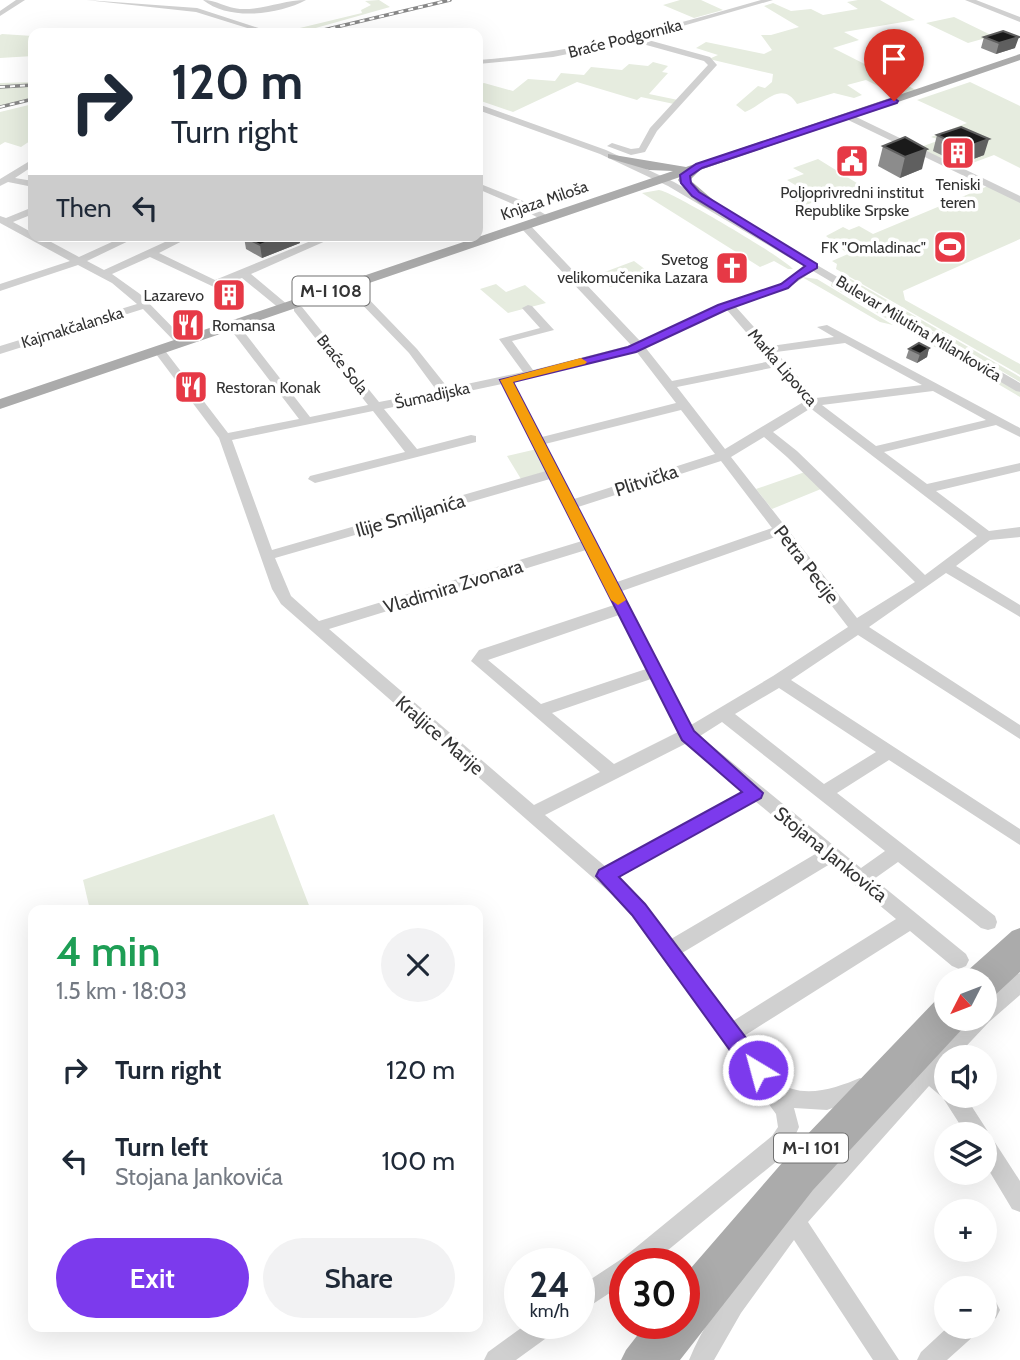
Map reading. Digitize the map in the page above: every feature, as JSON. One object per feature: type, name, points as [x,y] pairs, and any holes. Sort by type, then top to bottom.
[{"type":"main road","name":"Knjaza Miloša","points":[[483,240],[1020,57]]},
{"type":"main road","points":[[612,156],[657,167],[699,166]]},
{"type":"main road","points":[[699,166],[688,172],[684,180],[689,188],[715,208]]},
{"type":"main road","name":"Knjaza Miloša","points":[[0,404],[181,342],[291,308],[476,242]]},
{"type":"main road","points":[[987,968],[1020,938]]},
{"type":"main road","points":[[998,977],[1020,957]]},
{"type":"main road","name":"M-I 101","points":[[700,1278],[742,1224],[934,1019]]},
{"type":"main road","name":"M-I 101","points":[[662,1360],[804,1181],[944,1031]]},
{"type":"main road","points":[[636,1360],[652,1339]]},
{"type":"street","points":[[0,14],[21,0]]},
{"type":"street","points":[[90,0],[166,5],[222,16],[256,28]]},
{"type":"street","points":[[166,5],[174,0]]},
{"type":"street","points":[[207,0],[233,12],[302,0]]},
{"type":"street","name":"Braće Podgornika","points":[[483,62],[573,53],[634,39],[769,0]]},
{"type":"street","points":[[969,0],[1018,19]]},
{"type":"street","points":[[533,126],[543,121],[618,149],[631,152],[642,150],[653,130],[703,78],[713,62],[634,39]]},
{"type":"street","name":"Bulevar Milutina Milankovića","points":[[483,109],[612,156],[661,179],[715,208],[1020,388]]},
{"type":"street","points":[[846,116],[1020,200]]},
{"type":"street","points":[[3,181],[28,165]]},
{"type":"street","points":[[3,181],[28,184]]},
{"type":"street","points":[[1001,190],[1020,184]]},
{"type":"street","points":[[483,188],[546,218]]},
{"type":"street","points":[[2,220],[28,212]]},
{"type":"street","points":[[2,220],[28,232]]},
{"type":"street","points":[[524,225],[638,346]]},
{"type":"street","points":[[47,242],[127,288],[181,342]]},
{"type":"street","points":[[0,288],[78,261],[121,242]]},
{"type":"street","points":[[104,274],[174,242]]},
{"type":"street","points":[[151,253],[210,283],[244,274],[318,242]]},
{"type":"street","name":"Marka Lipovca","points":[[638,346],[729,305],[785,286],[794,276],[813,266]]},
{"type":"street","name":"Braće Sola","points":[[244,274],[291,308],[413,453]]},
{"type":"street","points":[[354,290],[413,351],[444,393]]},
{"type":"street","name":"Kajmakčalanska","points":[[0,350],[144,305]]},
{"type":"street","name":"Marka Lipovca","points":[[729,305],[812,402],[986,536]]},
{"type":"street","points":[[528,308],[548,330],[505,339],[530,374]]},
{"type":"street","points":[[823,327],[1020,433]]},
{"type":"street","points":[[237,330],[307,421]]},
{"type":"street","points":[[767,349],[847,339]]},
{"type":"street","name":"Šumadijska","points":[[225,438],[506,380],[638,346]]},
{"type":"street","name":"Petra Pecije","points":[[638,346],[859,628],[1020,733]]},
{"type":"street","name":"Kraljice Marije","points":[[159,350],[225,438],[282,594],[316,627],[631,901],[772,1089],[788,1117],[787,1136],[651,1248]]},
{"type":"street","points":[[669,385],[777,363]]},
{"type":"street","name":"Stojana Jankovića","points":[[506,380],[688,735],[959,960]]},
{"type":"street","points":[[812,402],[934,387]]},
{"type":"street","name":"Plitvička","points":[[569,505],[724,456],[812,402]]},
{"type":"street","points":[[538,443],[684,405]]},
{"type":"street","points":[[873,450],[998,421]]},
{"type":"street","points":[[765,432],[792,454],[925,583]]},
{"type":"street","points":[[315,479],[471,439]]},
{"type":"street","points":[[926,489],[1020,467]]},
{"type":"street","name":"Ilije Smiljanića","points":[[267,556],[554,473]]},
{"type":"street","points":[[613,589],[781,530]]},
{"type":"street","points":[[531,814],[688,735],[779,680],[925,583],[986,536],[1020,532]]},
{"type":"street","name":"Vladimira Zvonara","points":[[316,627],[589,544]]},
{"type":"street","points":[[947,567],[1020,612]]},
{"type":"street","points":[[612,772],[480,663],[481,656],[623,608]]},
{"type":"street","points":[[539,711],[654,671]]},
{"type":"street","points":[[779,680],[1020,838]]},
{"type":"street","points":[[723,714],[988,922]]},
{"type":"street","points":[[822,794],[887,753]]},
{"type":"street","points":[[605,876],[755,793]]},
{"type":"street","points":[[861,878],[897,853]]},
{"type":"street","points":[[669,950],[831,854]]},
{"type":"street","points":[[730,1034],[911,920]]},
{"type":"street","points":[[998,1002],[1020,982]]},
{"type":"street","points":[[701,1360],[734,1301],[794,1221],[928,1071],[968,1031]]},
{"type":"street","points":[[928,1071],[934,1077]]},
{"type":"street","points":[[772,1089],[791,1099],[822,1102],[841,1098],[872,1083]]},
{"type":"street","points":[[997,1164],[1020,1201]]},
{"type":"street","points":[[794,1221],[887,1360]]},
{"type":"street","points":[[496,1360],[526,1339]]},
{"type":"street","points":[[929,1360],[953,1339]]},
{"type":"shaded area","points":[[379,0],[390,7],[316,28],[300,28],[362,13],[361,10],[371,5],[365,1]]},
{"type":"shaded area","points":[[680,0],[701,0],[723,10],[694,18],[663,5]]},
{"type":"shaded area","points":[[880,0],[915,20],[844,32],[859,40],[833,48],[916,90],[898,96],[866,80],[847,85],[862,95],[854,98],[834,93],[797,104],[791,97],[779,94],[745,112],[736,105],[758,86],[765,88],[772,82],[773,74],[709,59],[718,55],[696,48],[706,42],[764,54],[772,50],[761,35],[799,27],[764,6],[773,3],[791,11],[811,9],[823,15],[858,9],[847,2]]},
{"type":"shaded area","points":[[954,17],[993,36],[968,43],[926,23]]},
{"type":"shaded area","points":[[0,35],[28,36],[28,56],[0,58]]},
{"type":"shaded area","points":[[653,62],[668,66],[662,72],[668,73],[649,94],[678,100],[674,104],[641,97],[637,100],[577,82],[513,112],[483,102],[484,83],[513,91],[528,79],[555,81],[561,73],[584,75],[591,67],[622,70],[629,64],[648,66]]},
{"type":"shaded area","points":[[28,82],[28,99],[0,106],[0,83]]},
{"type":"shaded area","points":[[970,82],[1020,106],[1020,168],[994,155],[959,168],[918,148],[940,140],[931,137],[967,123],[917,100]]},
{"type":"shaded area","points":[[28,105],[28,142],[21,147],[5,142],[0,145],[0,112]]},
{"type":"shaded area","points":[[818,159],[860,185],[803,206],[783,195],[800,188],[787,180],[804,174],[793,168]]},
{"type":"shaded area","points":[[988,186],[1020,202],[1020,239],[903,291],[905,300],[1020,364],[1020,375],[836,269],[837,264],[832,261],[848,254],[826,236],[843,227],[849,230],[859,226],[873,234]]},
{"type":"shaded area","points":[[659,190],[727,226],[793,269],[774,261],[760,267],[642,193]]},
{"type":"shaded area","points":[[634,261],[650,273],[610,287],[594,276]]},
{"type":"shaded area","points":[[802,277],[817,279],[893,325],[880,322]]},
{"type":"shaded area","points":[[842,278],[849,278],[1020,377],[1020,382]]},
{"type":"shaded area","points":[[832,282],[1020,392],[1020,397],[831,286]]},
{"type":"shaded area","points":[[496,284],[506,292],[525,285],[546,303],[508,313],[480,289]]},
{"type":"shaded area","points":[[537,449],[548,471],[521,479],[507,456]]},
{"type":"shaded area","points":[[805,472],[821,489],[772,509],[756,489]]},
{"type":"shaded area","points":[[274,814],[309,905],[89,905],[83,880]]},
{"type":"building","points":[[1003,31],[1019,37],[999,43],[984,37]]},
{"type":"building","points":[[961,127],[989,139],[964,148],[937,135]]},
{"type":"building","points":[[905,137],[927,149],[905,157],[883,146]]},
{"type":"building","points":[[919,343],[929,348],[920,354],[909,349]]},
{"type":"railway","points":[[332,28],[450,0]]},
{"type":"railway","points":[[0,87],[28,85]]},
{"type":"railway","points":[[0,107],[28,100]]},
{"type":"slow traffic","points":[[581,362],[506,380],[618,600]]},
{"type":"place","name":"Teniski teren","points":[[958,153]]},
{"type":"place","name":"Poljoprivredni institut Republike Srpske","points":[[852,161]]},
{"type":"place","name":"FK \"Omladinac\"","points":[[950,247]]},
{"type":"place","name":"Svetog velikomučenika Lazara","points":[[732,268]]},
{"type":"place","name":"Lazarevo","points":[[229,295]]},
{"type":"place","name":"Romansa","points":[[188,325]]},
{"type":"place","name":"Restoran Konak","points":[[191,387]]},
{"type":"route","points":[[758,1070],[638,909],[605,876],[755,793],[688,735],[506,380],[632,349],[740,300],[788,284],[794,276],[813,266],[715,208],[689,188],[684,180],[685,175],[699,166],[894,101]]}]
